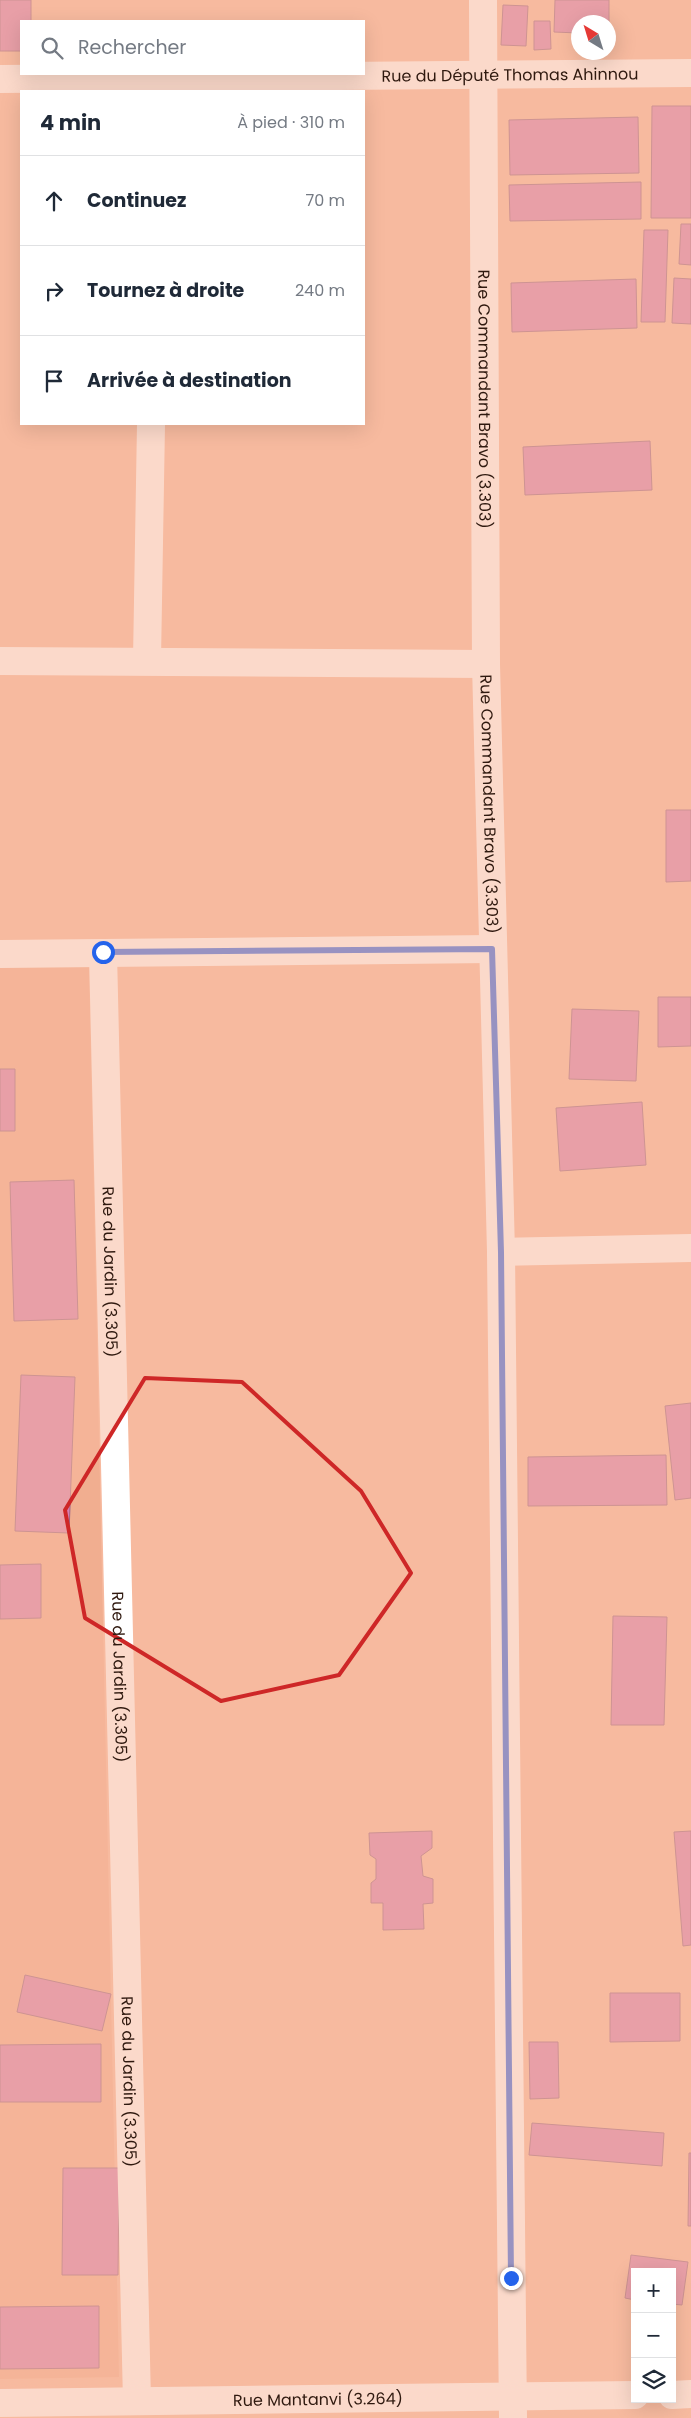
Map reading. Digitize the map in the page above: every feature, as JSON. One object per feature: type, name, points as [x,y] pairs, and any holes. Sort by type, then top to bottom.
[{"type":"street","name":"Rue Commandant Bravo (3.303)","points":[[483,0],[486,664],[501,1252],[513,2407]]},
{"type":"street","name":"Rue du Député Thomas Ahinnou","points":[[0,80],[155,84],[691,73]]},
{"type":"street","points":[[147,660],[150,425]]},
{"type":"street","points":[[0,660],[486,664]]},
{"type":"street","points":[[0,954],[492,949]]},
{"type":"street","name":"Rue du Jardin (3.305)","points":[[103,952],[137,2401]]},
{"type":"street","points":[[501,1252],[691,1248]]},
{"type":"street","points":[[676,2395],[691,2394]]},
{"type":"street","name":"Rue Mantanvi (3.264)","points":[[0,2403],[137,2401],[513,2407],[631,2395]]},
{"type":"highlighted area","points":[[145,1378],[242,1382],[361,1491],[411,1573],[339,1675],[221,1701],[85,1618],[65,1510]]},
{"type":"shaded area","points":[[0,964],[89,964],[119,2377],[0,2379]]},
{"type":"building","points":[[0,0],[31,0],[31,20],[20,20],[20,51],[0,51]]},
{"type":"building","points":[[555,0],[609,0],[609,15],[571,15],[571,33],[554,32]]},
{"type":"building","points":[[503,5],[528,6],[526,46],[501,45]]},
{"type":"building","points":[[534,21],[550,21],[551,49],[534,50]]},
{"type":"building","points":[[652,106],[691,106],[691,218],[651,218]]},
{"type":"building","points":[[638,117],[639,173],[510,175],[509,120]]},
{"type":"building","points":[[641,182],[641,219],[510,221],[509,185]]},
{"type":"building","points":[[681,224],[691,224],[691,265],[679,264]]},
{"type":"building","points":[[644,230],[668,230],[665,322],[641,322]]},
{"type":"building","points":[[674,278],[691,279],[691,324],[672,323]]},
{"type":"building","points":[[636,279],[637,328],[512,332],[511,283]]},
{"type":"building","points":[[650,441],[652,490],[525,495],[523,447]]},
{"type":"building","points":[[666,810],[691,810],[691,881],[666,882]]},
{"type":"building","points":[[658,997],[691,997],[691,1046],[658,1047]]},
{"type":"building","points":[[572,1009],[639,1011],[636,1081],[569,1079]]},
{"type":"building","points":[[0,1069],[15,1069],[15,1131],[0,1131]]},
{"type":"building","points":[[642,1102],[646,1165],[560,1171],[556,1108]]},
{"type":"building","points":[[74,1180],[78,1319],[14,1321],[10,1182]]},
{"type":"building","points":[[21,1375],[75,1377],[69,1533],[15,1531]]},
{"type":"building","points":[[691,1403],[691,1498],[675,1500],[665,1406]]},
{"type":"building","points":[[666,1455],[667,1505],[528,1506],[528,1457]]},
{"type":"building","points":[[41,1564],[41,1618],[0,1619],[0,1565]]},
{"type":"building","points":[[613,1616],[667,1617],[664,1725],[611,1725]]},
{"type":"building","points":[[432,1831],[432,1848],[421,1856],[423,1876],[433,1879],[433,1903],[423,1904],[424,1929],[383,1930],[383,1903],[371,1903],[371,1883],[376,1879],[376,1859],[370,1855],[369,1833]]},
{"type":"building","points":[[691,1831],[691,1945],[683,1946],[674,1832]]},
{"type":"building","points":[[25,1975],[111,1994],[102,2031],[17,2012]]},
{"type":"building","points":[[610,1993],[680,1993],[680,2041],[610,2042]]},
{"type":"building","points":[[529,2042],[558,2042],[559,2098],[530,2099]]},
{"type":"building","points":[[101,2044],[101,2102],[0,2102],[0,2045]]},
{"type":"building","points":[[532,2123],[664,2133],[662,2166],[529,2155]]},
{"type":"building","points":[[689,2153],[691,2153],[691,2226],[688,2226]]},
{"type":"building","points":[[63,2168],[119,2168],[118,2275],[62,2275]]},
{"type":"building","points":[[631,2255],[688,2262],[682,2305],[676,2304],[676,2268],[631,2268],[631,2299],[625,2298]]},
{"type":"building","points":[[99,2306],[99,2368],[0,2369],[0,2307]]},
{"type":"route","points":[[103,952],[492,949],[501,1252],[511,2278]]}]
